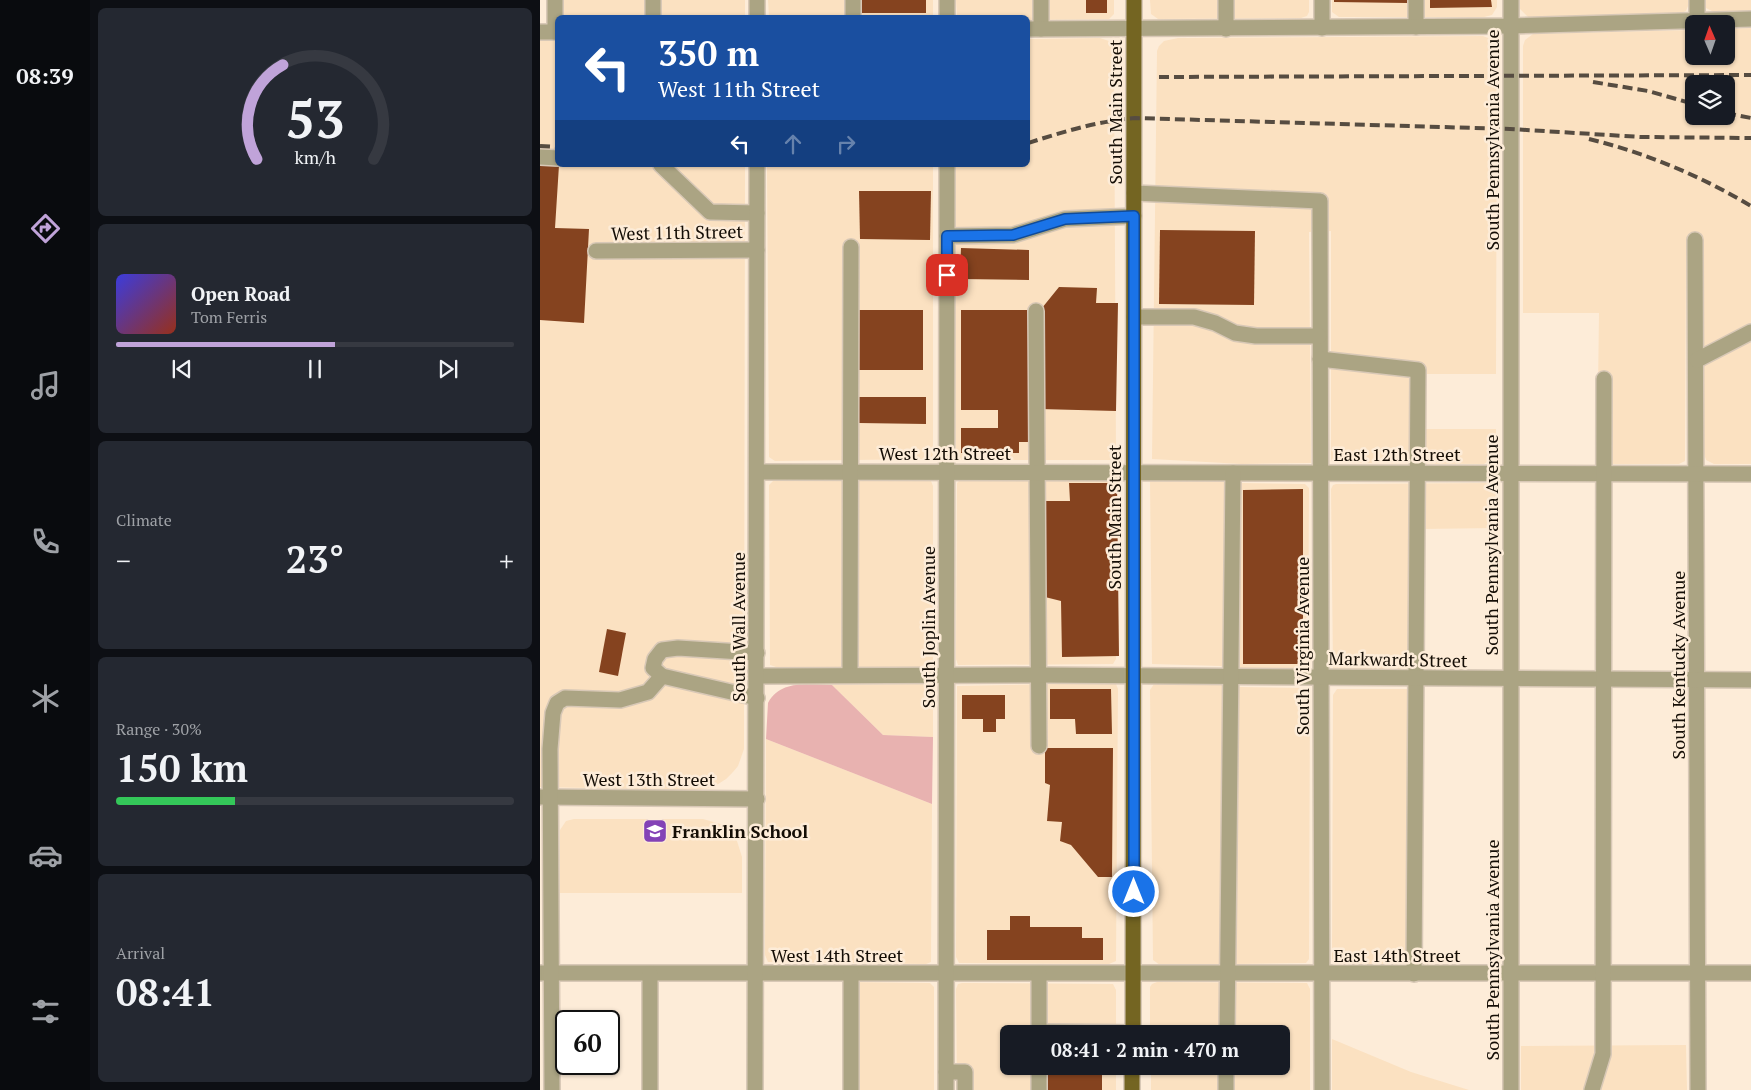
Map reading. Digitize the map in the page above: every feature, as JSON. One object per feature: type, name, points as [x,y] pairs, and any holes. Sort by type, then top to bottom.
[{"type":"main road","name":"South Main Street","points":[[1133,1025],[1134,0]]},
{"type":"main road","points":[[1132,1075],[1132,1090]]},
{"type":"street","points":[[551,32],[555,0]]},
{"type":"street","points":[[653,0],[653,15]]},
{"type":"street","points":[[757,0],[757,15]]},
{"type":"street","points":[[853,0],[853,15]]},
{"type":"street","points":[[947,0],[947,15]]},
{"type":"street","points":[[1041,0],[1034,29],[1511,26],[1685,20]]},
{"type":"street","points":[[1226,0],[1226,29]]},
{"type":"street","points":[[1322,0],[1322,28]]},
{"type":"street","points":[[1416,0],[1416,27]]},
{"type":"street","name":"South Pennsylvania Avenue","points":[[1511,0],[1509,473],[1511,1090]]},
{"type":"street","points":[[1696,15],[1697,0]]},
{"type":"street","points":[[1735,19],[1751,19]]},
{"type":"street","points":[[540,157],[555,158]]},
{"type":"street","points":[[663,167],[710,212],[757,213]]},
{"type":"street","name":"South Wall Avenue","points":[[755,1090],[757,167]]},
{"type":"street","name":"South Joplin Avenue","points":[[946,1090],[947,167]]},
{"type":"street","name":"South Virginia Avenue","points":[[1134,193],[1320,201],[1322,1090]]},
{"type":"street","points":[[947,236],[1013,235],[1065,219],[1134,216]]},
{"type":"street","name":"South Kentucky Avenue","points":[[1695,240],[1697,360],[1698,1090]]},
{"type":"street","points":[[850,675],[851,247]]},
{"type":"street","name":"West 11th Street","points":[[596,251],[757,250]]},
{"type":"street","points":[[1036,311],[1039,746]]},
{"type":"street","points":[[1134,317],[1194,317],[1215,323],[1235,332],[1256,336],[1320,336]]},
{"type":"street","points":[[1697,360],[1751,332]]},
{"type":"street","points":[[1320,359],[1418,370],[1414,974]]},
{"type":"street","points":[[1592,1090],[1603,1054],[1604,379]]},
{"type":"street","name":"West 12th Street","points":[[757,472],[1133,472]]},
{"type":"street","name":"East 12th Street","points":[[1133,472],[1751,474]]},
{"type":"street","points":[[1227,1025],[1232,473]]},
{"type":"street","points":[[757,652],[678,648],[662,650],[655,659],[653,668],[662,676],[757,698]]},
{"type":"street","name":"Markwardt Street","points":[[757,676],[1038,675],[1751,680]]},
{"type":"street","points":[[552,1090],[546,973],[545,797],[553,713],[557,703],[565,698],[620,700],[648,692],[662,676]]},
{"type":"street","name":"West 13th Street","points":[[545,797],[757,799]]},
{"type":"street","name":"West 14th Street","points":[[546,973],[1134,974]]},
{"type":"street","points":[[650,974],[650,1090]]},
{"type":"street","points":[[851,974],[852,1090]]},
{"type":"street","points":[[1039,974],[1039,1025]]},
{"type":"street","name":"East 14th Street","points":[[1134,974],[1751,974]]},
{"type":"street","points":[[946,1072],[965,1072],[964,1090]]},
{"type":"street","points":[[1039,1075],[1039,1090]]},
{"type":"street","points":[[1226,1075],[1226,1090]]},
{"type":"shaded area","points":[[562,0],[745,0],[745,15],[563,15]]},
{"type":"shaded area","points":[[768,0],[933,0],[933,15],[769,15]]},
{"type":"shaded area","points":[[956,0],[1114,0],[1114,14],[1109,19],[1030,20],[1030,15],[957,15]]},
{"type":"shaded area","points":[[1150,0],[1309,0],[1309,12],[1307,16],[1301,18],[1158,19],[1151,14]]},
{"type":"shaded area","points":[[1332,0],[1497,0],[1497,7],[1492,15],[1484,17],[1339,17],[1332,12]]},
{"type":"shaded area","points":[[1520,0],[1690,1],[1686,11],[1676,15],[1529,18],[1520,9]]},
{"type":"shaded area","points":[[1704,0],[1751,0],[1751,11],[1714,12],[1706,8]]},
{"type":"shaded area","points":[[1751,28],[1751,464],[1714,464],[1706,460],[1704,454],[1703,257],[1686,255],[1685,461],[1679,464],[1597,464],[1599,313],[1523,313],[1523,46],[1525,40],[1533,34],[1685,30],[1685,65],[1735,65],[1735,29]]},
{"type":"shaded area","points":[[1483,36],[1491,39],[1497,46],[1496,374],[1417,374],[1417,429],[1496,429],[1496,451],[1493,458],[1484,464],[1333,463],[1331,460],[1331,231],[1309,232],[1311,463],[1242,464],[1152,459],[1157,51],[1159,46],[1164,41],[1178,38]]},
{"type":"shaded area","points":[[1100,38],[1112,42],[1114,51],[1116,455],[1110,460],[961,460],[956,456],[955,167],[1030,167],[1030,39]]},
{"type":"shaded area","points":[[540,40],[555,40],[555,167],[745,167],[744,749],[738,766],[726,779],[712,788],[694,790],[540,787]]},
{"type":"shaded area","points":[[767,167],[933,167],[933,455],[930,459],[775,461],[769,457]]},
{"type":"shaded area","points":[[1207,478],[1241,483],[1305,484],[1309,488],[1308,669],[1238,670],[1220,666],[1152,664],[1150,480]]},
{"type":"shaded area","points":[[775,479],[931,481],[933,486],[933,664],[926,667],[776,667],[770,665],[769,485]]},
{"type":"shaded area","points":[[961,479],[1114,481],[1116,659],[1113,664],[958,665],[956,659],[957,483]]},
{"type":"shaded area","points":[[1491,483],[1497,491],[1497,528],[1420,529],[1419,669],[1333,669],[1331,489],[1333,485]]},
{"type":"shaded area","points":[[805,684],[832,685],[883,735],[933,737],[932,804],[766,739],[768,703],[780,690]]},
{"type":"shaded area","points":[[929,684],[933,688],[933,737],[883,735],[832,685]]},
{"type":"shaded area","points":[[1116,684],[1118,689],[1116,961],[1109,964],[959,963],[956,957],[957,686]]},
{"type":"shaded area","points":[[1154,684],[1219,684],[1239,687],[1305,688],[1310,691],[1309,959],[1306,963],[1160,965],[1153,960],[1150,690]]},
{"type":"shaded area","points":[[1337,689],[1419,689],[1419,964],[1337,964],[1332,959],[1333,695]]},
{"type":"shaded area","points":[[766,739],[932,804],[931,962],[926,964],[768,962],[765,955]]},
{"type":"shaded area","points":[[574,819],[703,819],[724,825],[737,841],[742,857],[742,893],[560,893],[560,830],[566,821]]},
{"type":"shaded area","points":[[846,982],[930,983],[934,987],[934,1090],[846,1090]]},
{"type":"shaded area","points":[[1157,982],[1307,983],[1310,989],[1310,1090],[1151,1090],[1151,1075],[1290,1075],[1290,1025],[1150,1025],[1150,987]]},
{"type":"shaded area","points":[[958,984],[1113,984],[1116,990],[1116,1025],[1000,1025],[1000,1075],[1116,1075],[1116,1090],[957,1090],[956,989]]},
{"type":"shaded area","points":[[1332,1039],[1411,1072],[1469,1090],[1332,1090]]},
{"type":"shaded area","points":[[1686,1045],[1687,1090],[1521,1090],[1521,1046]]},
{"type":"building","points":[[856,0],[926,0],[926,13],[856,13]]},
{"type":"building","points":[[1086,0],[1107,0],[1107,13],[1086,13]]},
{"type":"building","points":[[1334,0],[1408,0],[1407,3],[1334,2]]},
{"type":"building","points":[[1430,0],[1491,0],[1492,7],[1430,8]]},
{"type":"building","points":[[540,163],[555,165],[555,167],[559,167],[555,228],[589,229],[584,323],[540,320]]},
{"type":"building","points":[[859,191],[931,191],[930,240],[860,239]]},
{"type":"building","points":[[1160,230],[1255,231],[1254,305],[1159,304]]},
{"type":"building","points":[[961,248],[1029,250],[1029,280],[960,279]]},
{"type":"building","points":[[1059,287],[1097,288],[1096,303],[1118,303],[1116,411],[1040,409],[1042,308]]},
{"type":"building","points":[[854,310],[923,310],[923,370],[854,370]]},
{"type":"building","points":[[961,310],[1031,310],[1031,442],[1019,442],[1019,453],[961,453],[961,428],[998,428],[998,410],[961,410]]},
{"type":"building","points":[[859,397],[926,397],[926,424],[859,423]]},
{"type":"building","points":[[1069,483],[1117,483],[1119,656],[1062,657],[1061,601],[1045,597],[1044,501],[1070,501]]},
{"type":"building","points":[[1303,489],[1303,664],[1243,664],[1243,490]]},
{"type":"building","points":[[607,629],[626,633],[618,676],[599,672]]},
{"type":"building","points":[[1050,689],[1111,689],[1112,734],[1076,734],[1075,719],[1050,719]]},
{"type":"building","points":[[962,695],[1005,695],[1005,719],[996,719],[996,732],[983,732],[983,719],[962,719]]},
{"type":"building","points":[[1045,748],[1113,748],[1112,877],[1098,877],[1071,845],[1060,841],[1062,822],[1047,821],[1050,785],[1045,783]]},
{"type":"building","points":[[1010,916],[1030,916],[1030,927],[1082,927],[1082,938],[1103,938],[1103,960],[987,960],[987,930],[1010,930]]},
{"type":"building","points":[[1042,1075],[1102,1075],[1102,1090],[1042,1090]]},
{"type":"railway","points":[[1159,77],[1751,75]]},
{"type":"railway","points":[[1593,82],[1648,91],[1685,101]]},
{"type":"railway","points":[[1735,115],[1751,118]]},
{"type":"railway","points":[[1030,142],[1094,124],[1135,118],[1510,129],[1641,137],[1751,138]]},
{"type":"railway","points":[[1589,139],[1652,158],[1693,175],[1751,206]]},
{"type":"railway","points":[[540,146],[555,147]]},
{"type":"place","name":"Franklin School","points":[[655,831]]},
{"type":"route","points":[[947,275],[947,236],[1013,235],[1050,222],[1065,219],[1134,216],[1134,892]]}]
